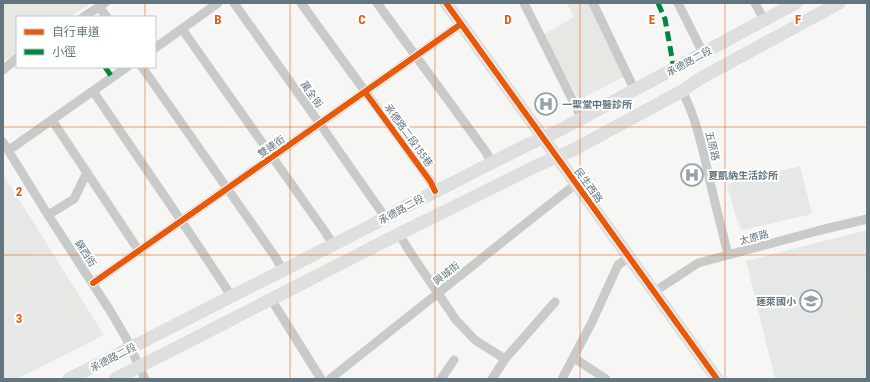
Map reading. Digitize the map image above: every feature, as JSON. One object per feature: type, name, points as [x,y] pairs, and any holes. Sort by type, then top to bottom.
[{"type":"main road","name":"民生西路","points":[[446,3],[717,379]]},
{"type":"main road","name":"承德路二段","points":[[69,379],[283,271],[435,191],[582,119],[796,3]]},
{"type":"main road","name":"承德路二段","points":[[116,379],[399,234],[536,166],[573,150],[839,3]]},
{"type":"street","points":[[156,47],[218,3]]},
{"type":"street","name":"萬全街","points":[[234,3],[385,218]]},
{"type":"street","name":"承德路二段155巷","points":[[301,3],[430,181],[435,191]]},
{"type":"street","points":[[377,3],[486,152],[492,163]]},
{"type":"street","points":[[524,3],[582,119]]},
{"type":"street","points":[[593,3],[635,91]]},
{"type":"street","points":[[678,3],[703,53]]},
{"type":"street","points":[[755,3],[764,20]]},
{"type":"street","points":[[85,16],[102,5],[106,16]]},
{"type":"street","name":"雙連街","points":[[93,284],[461,24]]},
{"type":"street","points":[[182,28],[326,232],[333,245]]},
{"type":"street","points":[[3,70],[16,59]]},
{"type":"street","points":[[9,150],[126,68]]},
{"type":"street","points":[[143,68],[228,188],[276,258],[283,271]]},
{"type":"street","points":[[93,91],[200,247],[232,297]]},
{"type":"street","name":"五原路","points":[[682,91],[689,104],[701,142],[728,255]]},
{"type":"street","points":[[52,120],[139,251]]},
{"type":"street","name":"錦西街","points":[[3,142],[109,309],[131,348],[145,379]]},
{"type":"street","points":[[48,215],[74,199],[87,172]]},
{"type":"street","name":"興城街","points":[[330,379],[576,184]]},
{"type":"street","name":"太原路","points":[[654,292],[698,264],[867,219]]},
{"type":"street","points":[[399,234],[456,320],[475,340],[505,359]]},
{"type":"street","points":[[562,379],[592,322],[618,265],[629,257]]},
{"type":"street","points":[[271,299],[321,379]]},
{"type":"street","points":[[492,379],[505,359],[555,302]]},
{"type":"street","points":[[574,358],[606,379]]},
{"type":"street","points":[[441,379],[454,360]]},
{"type":"shaded area","points":[[92,3],[71,16],[16,16],[16,53],[3,62],[3,4]]},
{"type":"shaded area","points":[[567,3],[591,3],[624,77],[579,100],[543,35],[574,17]]},
{"type":"shaded area","points":[[800,166],[812,214],[743,230],[741,229],[735,214],[727,184]]},
{"type":"shaded area","points":[[3,174],[104,335],[17,379],[3,379]]},
{"type":"shaded area","points":[[3,209],[45,290],[36,294],[30,282],[26,291],[20,297],[13,302],[4,305],[3,305]]},
{"type":"shaded area","name":"蓬萊國小","points":[[867,230],[867,379],[775,379],[746,261]]},
{"type":"shaded area","points":[[867,276],[867,284],[858,291],[856,302],[858,310],[865,318],[867,323],[867,339],[852,316],[848,307],[847,298],[853,285]]},
{"type":"shaded area","points":[[70,289],[88,324],[70,332],[53,298]]},
{"type":"marked path","points":[[658,3],[665,19],[674,69]]},
{"type":"marked path","points":[[106,68],[112,77]]},
{"type":"cycle path","points":[[446,3],[717,379]]},
{"type":"cycle path","points":[[93,283],[461,24]]},
{"type":"cycle path","points":[[365,92],[430,181],[435,191]]},
{"type":"place","name":"一聖堂中醫診所","points":[[546,104]]},
{"type":"place","name":"夏凱納生活診所","points":[[692,175]]},
{"type":"place","name":"蓬萊國小","points":[[811,301]]}]
